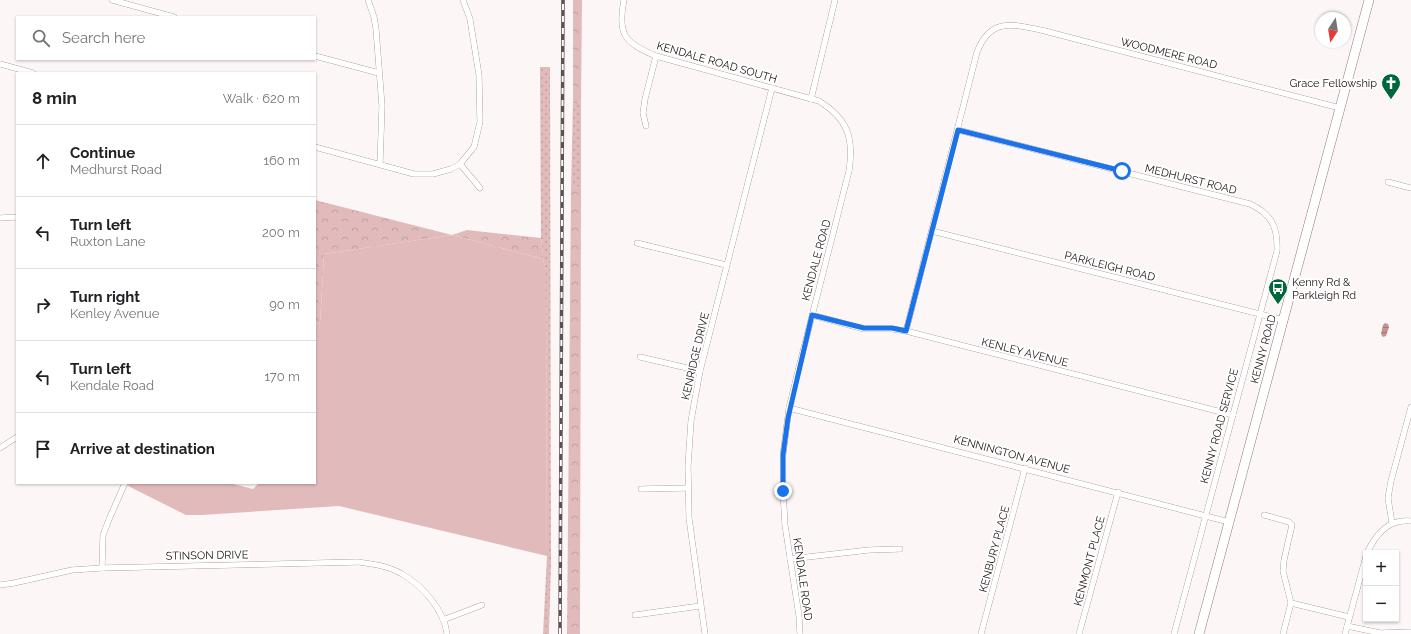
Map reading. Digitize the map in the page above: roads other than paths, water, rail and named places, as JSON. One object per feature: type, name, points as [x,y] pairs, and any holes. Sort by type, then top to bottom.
[{"type":"main road","name":"KENNY ROAD","points":[[1199,634],[1369,0]]},
{"type":"street","points":[[112,0],[170,16]]},
{"type":"street","points":[[368,0],[374,17],[376,29],[382,106],[380,164]]},
{"type":"street","points":[[316,148],[414,174],[433,174],[451,169],[460,164],[474,146],[480,122],[479,75],[470,19],[463,0]]},
{"type":"street","name":"KENDALE ROAD SOUTH","points":[[624,0],[621,14],[622,25],[625,34],[631,43],[638,49],[656,56],[810,98]]},
{"type":"street","points":[[810,98],[835,0]]},
{"type":"street","name":"WOODMERE ROAD","points":[[958,130],[977,52],[983,40],[993,29],[1013,25],[1041,30],[1340,108]]},
{"type":"street","points":[[316,56],[379,73]]},
{"type":"street","points":[[646,126],[643,113],[645,99],[656,56]]},
{"type":"street","points":[[0,64],[29,72]]},
{"type":"street","name":"KENRIDGE DRIVE","points":[[705,634],[689,518],[688,466],[691,421],[700,371],[772,88]]},
{"type":"street","name":"KENDALE ROAD","points":[[800,634],[799,616],[785,525],[783,455],[789,408],[849,171],[851,152],[848,133],[843,122],[829,107],[810,98]]},
{"type":"street","points":[[906,331],[958,130]]},
{"type":"street","name":"MEDHURST ROAD","points":[[958,130],[1250,204],[1264,211],[1273,224]]},
{"type":"street","points":[[460,164],[480,188]]},
{"type":"street","points":[[1388,182],[1411,188]]},
{"type":"street","points":[[0,218],[16,216]]},
{"type":"street","name":"KENNY ROAD SERVICE","points":[[1174,634],[1277,251],[1277,237],[1273,224]]},
{"type":"street","name":"PARKLEIGH ROAD","points":[[932,231],[1283,320]]},
{"type":"street","points":[[637,243],[726,266]]},
{"type":"street","name":"KENLEY AVENUE","points":[[812,315],[864,328],[892,328],[906,331],[1233,414]]},
{"type":"street","points":[[640,357],[700,371]]},
{"type":"street","points":[[1392,523],[1388,498],[1391,481],[1411,407]]},
{"type":"street","name":"KENNINGTON AVENUE","points":[[789,408],[1118,492],[1229,522]]},
{"type":"street","points":[[0,448],[16,438]]},
{"type":"street","name":"KENBURY PLACE","points":[[981,634],[1025,468]]},
{"type":"street","points":[[102,568],[104,535],[125,484]]},
{"type":"street","points":[[641,489],[688,488]]},
{"type":"street","name":"KENMONT PLACE","points":[[1080,634],[1118,492]]},
{"type":"street","points":[[1264,515],[1289,522],[1292,525],[1283,571],[1291,603],[1283,634]]},
{"type":"street","points":[[1368,550],[1373,540],[1384,528],[1392,523],[1402,520],[1411,521]]},
{"type":"street","points":[[790,559],[870,550],[900,549]]},
{"type":"street","name":"STINSON DRIVE","points":[[0,585],[72,570],[102,568],[358,562],[394,570],[412,581],[432,601],[443,620],[447,634]]},
{"type":"street","points":[[1345,634],[1363,567]]},
{"type":"street","points":[[1291,603],[1350,617]]},
{"type":"street","points":[[443,620],[482,605]]},
{"type":"street","points":[[635,616],[700,606]]},
{"type":"street","points":[[1347,626],[1380,633],[1411,632]]},
{"type":"railway","points":[[560,634],[563,0]]},
{"type":"place","name":"Grace Fellowship","points":[[1391,100]]},
{"type":"place","name":"Kenny Rd & Parkleigh Rd","points":[[1278,305]]}]
